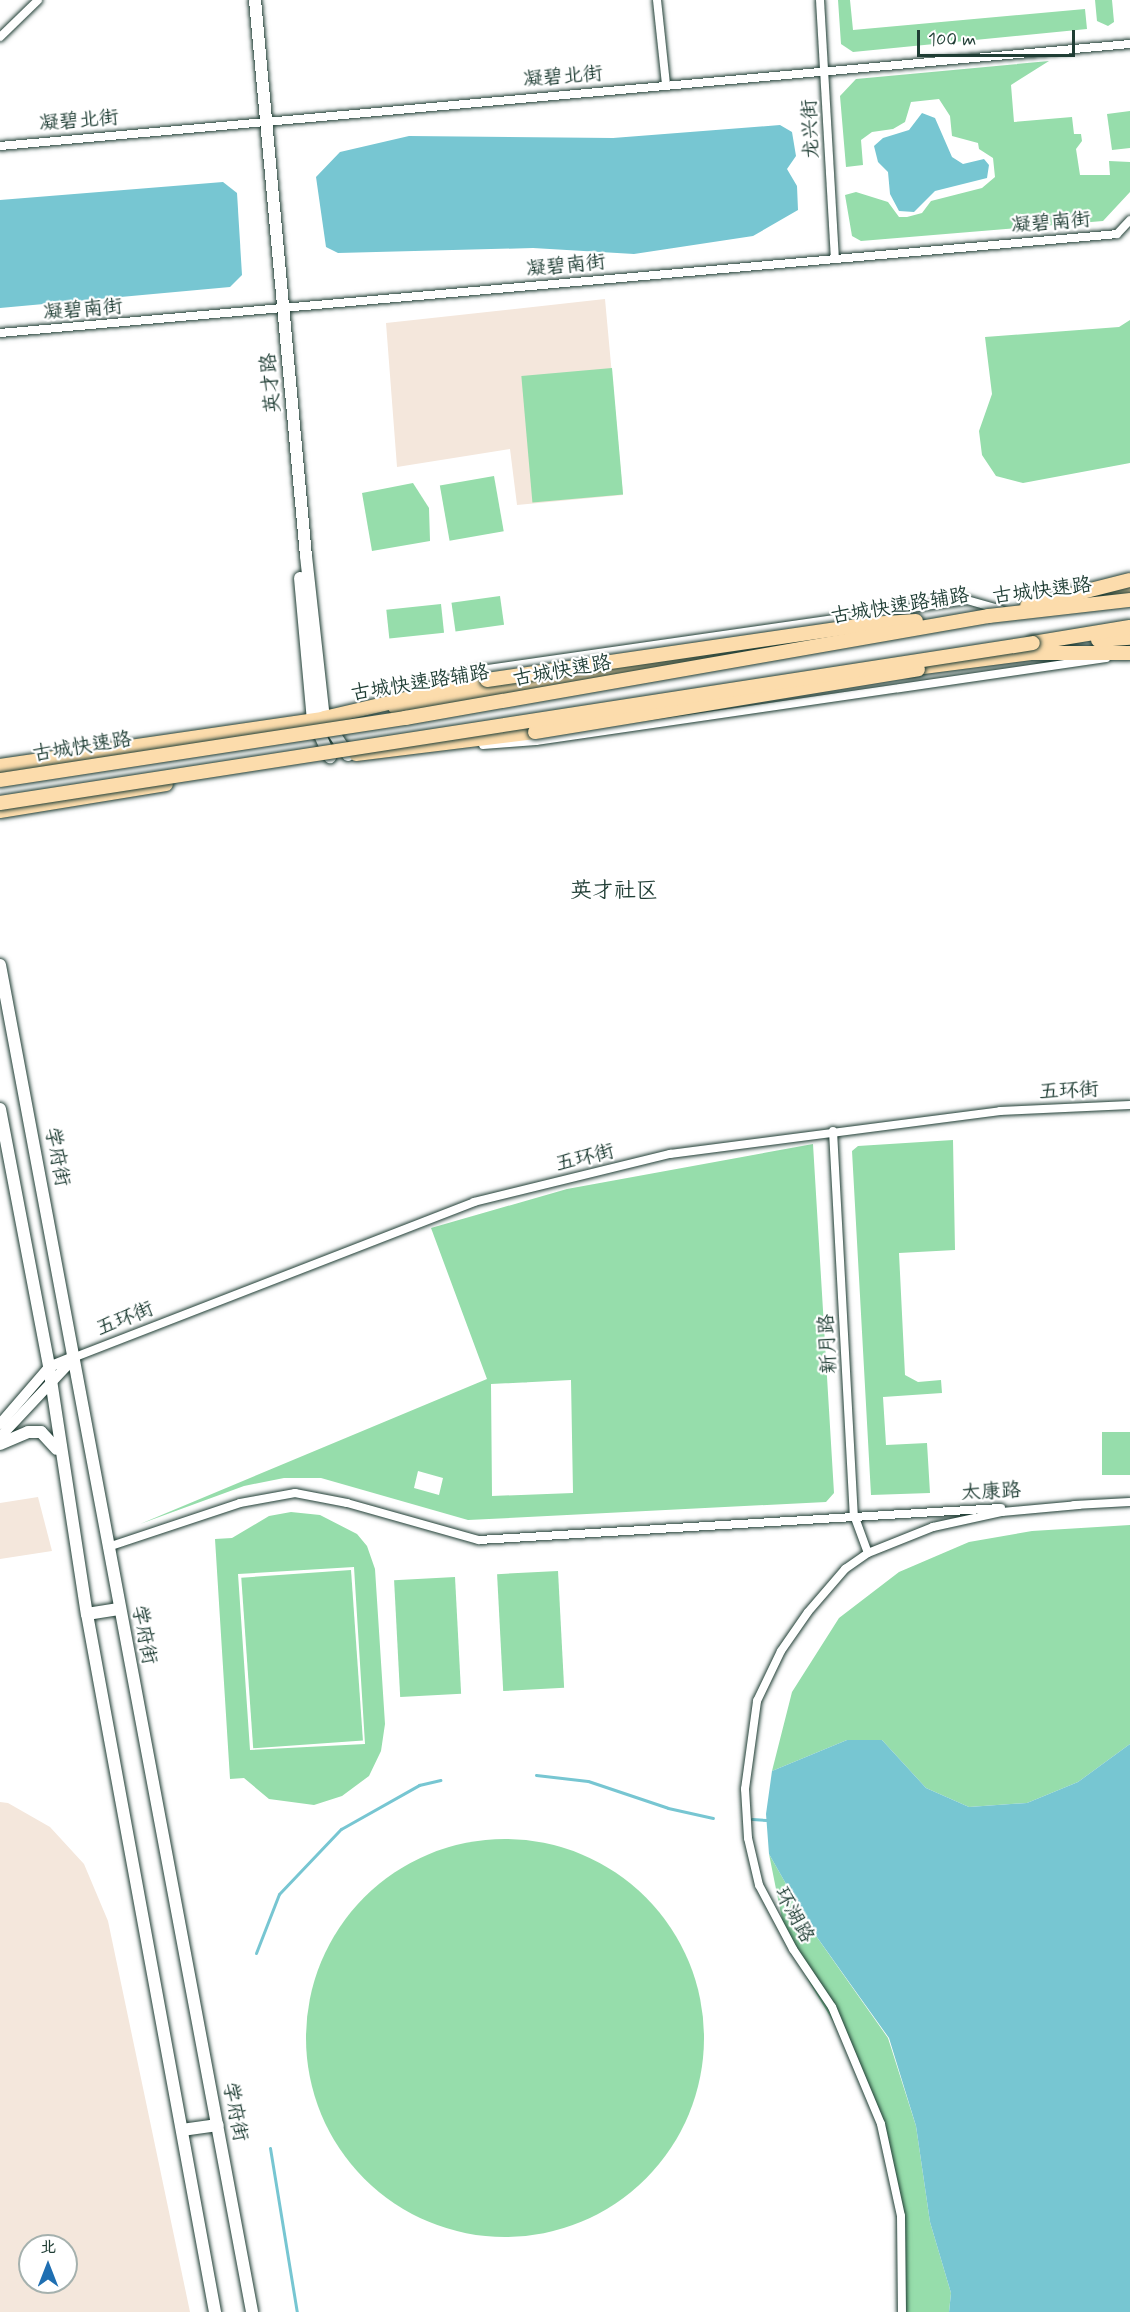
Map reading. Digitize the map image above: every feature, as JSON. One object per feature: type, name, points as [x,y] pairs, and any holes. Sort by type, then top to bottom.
[{"type":"main road","name":"英才路","points":[[248,0],[263,121]]},
{"type":"main road","name":"英才路","points":[[255,0],[263,121],[306,556],[319,719],[330,757]]},
{"type":"main road","points":[[319,719],[487,680],[870,624],[995,613],[1130,580]]},
{"type":"main road","name":"古城快速路辅路","points":[[0,766],[319,719],[995,613],[1130,589]]},
{"type":"main road","name":"古城快速路","points":[[0,780],[405,718],[995,613],[1130,600]]},
{"type":"main road","name":"古城快速路","points":[[0,803],[1130,627]]},
{"type":"main road","points":[[0,811],[330,757],[535,732],[897,673],[1033,643],[1130,638]]},
{"type":"main road","points":[[348,755],[1031,653],[1130,654]]},
{"type":"main road","name":"英才路","points":[[319,719],[348,755]]},
{"type":"main road","name":"学府街","points":[[0,965],[75,1357],[118,1609],[252,2312]]},
{"type":"main road","points":[[0,1110],[49,1367],[49,1381],[87,1614],[215,2312]]},
{"type":"main road","points":[[0,1444],[28,1432],[41,1432],[57,1447],[63,1467]]},
{"type":"main road","points":[[87,1614],[118,1609]]},
{"type":"main road","points":[[182,2130],[218,2125]]},
{"type":"street","points":[[0,37],[38,0]]},
{"type":"street","points":[[657,0],[666,84]]},
{"type":"street","name":"龙兴街","points":[[820,0],[835,257]]},
{"type":"street","name":"凝碧北街","points":[[0,146],[666,84],[1130,44]]},
{"type":"street","name":"凝碧南街","points":[[0,333],[281,311],[835,257],[1117,234],[1130,220]]},
{"type":"street","points":[[319,719],[481,670],[967,600],[995,613]]},
{"type":"street","name":"五环街","points":[[75,1357],[474,1202],[670,1154],[1000,1111],[1130,1104]]},
{"type":"street","name":"新月路","points":[[833,1131],[855,1515],[868,1553]]},
{"type":"street","points":[[0,1424],[49,1367],[75,1357]]},
{"type":"street","points":[[0,1437],[49,1381],[75,1357]]},
{"type":"street","name":"太康路","points":[[108,1547],[240,1503],[296,1493],[347,1503],[479,1540],[855,1515],[1130,1502]]},
{"type":"street","name":"环湖路","points":[[902,2312],[901,2216],[889,2148],[851,2045],[816,1980],[776,1921],[759,1885],[748,1838],[745,1790],[757,1701],[781,1651],[845,1569],[868,1553],[933,1527],[1002,1512],[1079,1504]]},
{"type":"shaded area","points":[[605,299],[623,495],[517,505],[510,449],[397,467],[386,323]]},
{"type":"shaded area","points":[[38,1497],[52,1551],[0,1559],[0,1503]]},
{"type":"shaded area","points":[[0,1802],[8,1803],[50,1827],[84,1864],[108,1921],[190,2312],[0,2312]]},
{"type":"green space","points":[[838,0],[850,0],[853,30],[1085,9],[1087,29],[853,52],[841,44]]},
{"type":"green space","points":[[1095,0],[1112,0],[1114,22],[1108,26],[1097,21]]},
{"type":"green space","points":[[1049,61],[1011,85],[1014,122],[1072,117],[1074,134],[1081,134],[1082,141],[1076,149],[1080,175],[1110,175],[1109,161],[1130,162],[1130,192],[1103,221],[861,241],[852,236],[845,195],[856,192],[888,202],[899,217],[907,217],[922,213],[931,201],[982,188],[995,177],[993,158],[979,149],[978,143],[952,136],[950,116],[939,99],[911,102],[905,122],[893,129],[872,132],[861,140],[863,165],[846,167],[840,96],[856,79]]},
{"type":"green space","points":[[1130,111],[1130,148],[1112,150],[1107,114]]},
{"type":"green space","points":[[1130,320],[1130,463],[1023,483],[996,476],[982,455],[979,431],[992,394],[985,337],[1119,327]]},
{"type":"green space","points":[[612,368],[623,495],[532,502],[521,376]]},
{"type":"green space","points":[[494,476],[504,531],[450,541],[440,486]]},
{"type":"green space","points":[[413,483],[429,508],[430,541],[372,551],[362,493]]},
{"type":"green space","points":[[500,596],[504,625],[456,632],[451,603]]},
{"type":"green space","points":[[441,604],[444,633],[389,639],[386,610]]},
{"type":"green space","points":[[953,1140],[955,1250],[899,1253],[905,1375],[918,1382],[941,1380],[942,1393],[883,1397],[886,1445],[927,1443],[930,1493],[871,1495],[852,1151],[858,1146]]},
{"type":"green space","points":[[813,1144],[834,1493],[826,1502],[468,1520],[321,1478],[284,1478],[244,1486],[140,1524],[487,1379],[431,1228],[567,1189]],"holes":[[[571,1380],[573,1493],[492,1496],[491,1384]],[[418,1471],[443,1478],[439,1495],[414,1488]]]},
{"type":"green space","points":[[1102,1432],[1130,1432],[1130,1475],[1102,1475]]},
{"type":"green space","points":[[291,1512],[320,1515],[357,1534],[367,1546],[375,1569],[385,1724],[381,1751],[369,1776],[342,1796],[314,1805],[269,1799],[244,1778],[230,1779],[215,1539],[232,1538],[269,1516]],"holes":[[[354,1567],[365,1744],[250,1750],[238,1574]]]},
{"type":"green space","points":[[1130,1525],[1130,1744],[1078,1782],[1027,1803],[969,1807],[926,1788],[882,1740],[847,1740],[772,1771],[792,1692],[839,1618],[899,1572],[969,1542],[1032,1531]]},
{"type":"green space","points":[[351,1570],[363,1741],[253,1748],[241,1578]]},
{"type":"green space","points":[[558,1571],[564,1688],[503,1691],[497,1574]]},
{"type":"green space","points":[[455,1577],[461,1694],[400,1697],[394,1580]]},
{"type":"green space","points":[[505,1839],[544,1843],[581,1854],[616,1872],[646,1897],[671,1927],[689,1962],[700,1999],[704,2038],[700,2077],[689,2114],[671,2149],[646,2179],[616,2204],[581,2222],[544,2233],[505,2237],[466,2233],[429,2222],[394,2204],[364,2179],[339,2149],[321,2114],[310,2077],[306,2038],[310,1999],[321,1962],[339,1927],[364,1897],[394,1872],[429,1854],[466,1843]]},
{"type":"green space","points":[[769,1854],[814,1933],[888,2038],[916,2126],[930,2222],[951,2293],[949,2312],[900,2312],[898,2211],[887,2148],[862,2069],[808,1980],[783,1924]]},
{"type":"water","points":[[922,113],[935,118],[952,157],[963,164],[984,159],[989,165],[987,178],[935,191],[914,212],[899,211],[890,194],[888,172],[878,162],[874,146],[883,138],[909,130]]},
{"type":"water","points":[[780,125],[792,132],[796,156],[787,169],[797,186],[798,210],[753,236],[634,254],[533,248],[338,253],[326,247],[316,177],[340,152],[409,136],[613,138]]},
{"type":"water","points":[[223,182],[237,193],[242,275],[230,287],[0,308],[0,200]]},
{"type":"water","points":[[847,1740],[882,1740],[926,1788],[969,1807],[1027,1803],[1078,1782],[1130,1744],[1130,2312],[949,2312],[951,2293],[930,2222],[916,2126],[889,2038],[814,1933],[769,1854],[766,1814],[772,1771]]},
{"type":"waterway","points":[[536,1775],[588,1781],[668,1808],[713,1818]]},
{"type":"waterway","points":[[256,1953],[279,1894],[341,1829],[419,1785],[440,1780]]},
{"type":"waterway","points":[[752,1819],[766,1820]]},
{"type":"waterway","points":[[270,2148],[297,2312]]},
{"type":"district","name":"英才社区","points":[[614,892]]}]
